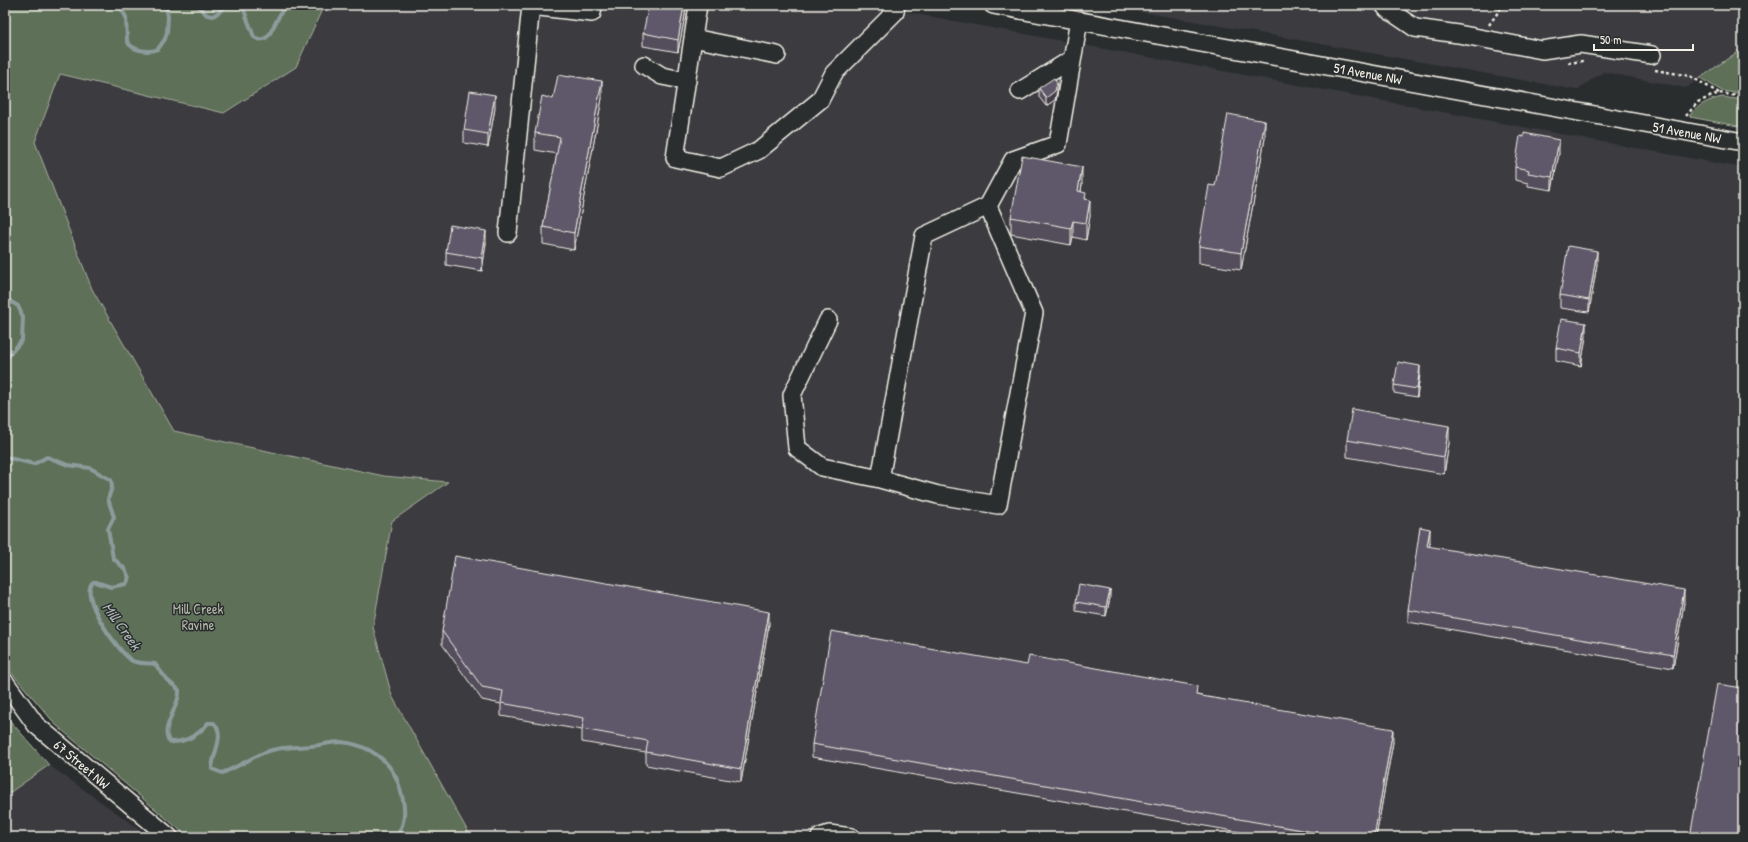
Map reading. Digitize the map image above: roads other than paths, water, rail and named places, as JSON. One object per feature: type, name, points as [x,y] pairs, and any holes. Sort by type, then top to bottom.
[{"type":"street","points":[[508,234],[531,5],[592,13],[593,5]]},
{"type":"street","points":[[698,5],[675,158],[721,168],[759,150],[820,100],[834,73],[895,12],[896,5]]},
{"type":"street","name":"51 Avenue NW","points":[[993,5],[1743,142]]},
{"type":"street","points":[[1384,5],[1387,9],[1415,28],[1458,34],[1542,50],[1581,44],[1652,55]]},
{"type":"street","points":[[880,479],[924,236],[988,206],[1013,160],[1058,144],[1079,20]]},
{"type":"street","points":[[693,38],[777,55]]},
{"type":"street","points":[[1020,91],[1072,59]]},
{"type":"street","points":[[644,65],[662,76],[687,81]]},
{"type":"street","points":[[828,320],[792,395],[797,448],[822,466],[880,479],[938,495],[998,505],[1034,313],[988,206]]},
{"type":"street","name":"67 Street NW","points":[[5,682],[36,725],[169,837]]},
{"type":"street","points":[[821,837],[829,834],[851,837]]},
{"type":"waterway","name":"Mill Creek","points":[[119,5],[126,17],[127,41],[133,47],[146,51],[158,49],[165,39],[168,17],[166,5]]},
{"type":"waterway","name":"Mill Creek","points":[[197,5],[207,15],[213,16],[222,10],[225,5]]},
{"type":"waterway","name":"Mill Creek","points":[[242,5],[254,37],[260,39],[266,38],[269,35],[285,5]]},
{"type":"waterway","name":"Mill Creek","points":[[5,298],[18,306],[23,317],[22,340],[5,360]]},
{"type":"waterway","name":"Mill Creek","points":[[5,457],[34,464],[47,457],[68,465],[90,468],[111,480],[112,487],[108,499],[114,517],[108,529],[113,558],[125,569],[129,578],[126,584],[111,587],[93,582],[90,589],[91,599],[95,610],[109,635],[125,655],[134,662],[155,664],[167,680],[179,690],[177,703],[168,724],[167,737],[170,742],[186,740],[196,735],[208,723],[214,723],[219,734],[219,739],[212,769],[222,773],[263,753],[275,750],[337,742],[351,743],[360,746],[369,750],[384,761],[390,768],[399,785],[404,805],[404,818],[400,831],[396,837]]},
{"type":"park label","name":"Mill Creek Ravine","points":[[198,616]]}]
